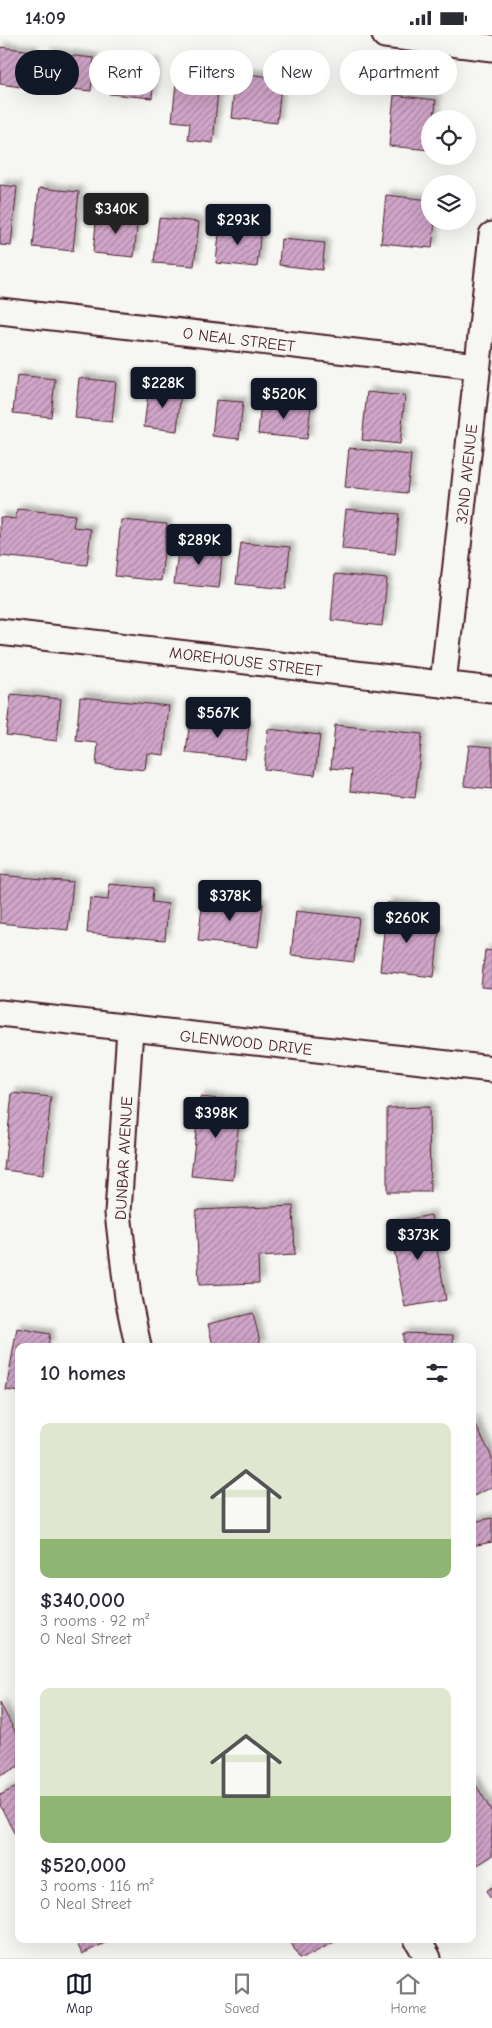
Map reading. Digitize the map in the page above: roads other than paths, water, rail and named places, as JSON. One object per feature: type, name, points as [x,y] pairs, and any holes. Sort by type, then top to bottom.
[{"type":"street","points":[[385,35],[492,48]]},
{"type":"street","name":"32ND AVENUE","points":[[443,685],[492,235]]},
{"type":"street","name":"O NEAL STREET","points":[[0,311],[477,366]]},
{"type":"street","name":"MOREHOUSE STREET","points":[[0,632],[492,690]]},
{"type":"street","name":"GLENWOOD DRIVE","points":[[0,1013],[492,1069]]},
{"type":"street","name":"DUNBAR AVENUE","points":[[130,1029],[118,1213],[128,1298],[137,1343]]},
{"type":"street","points":[[419,1943],[428,1958]]}]
